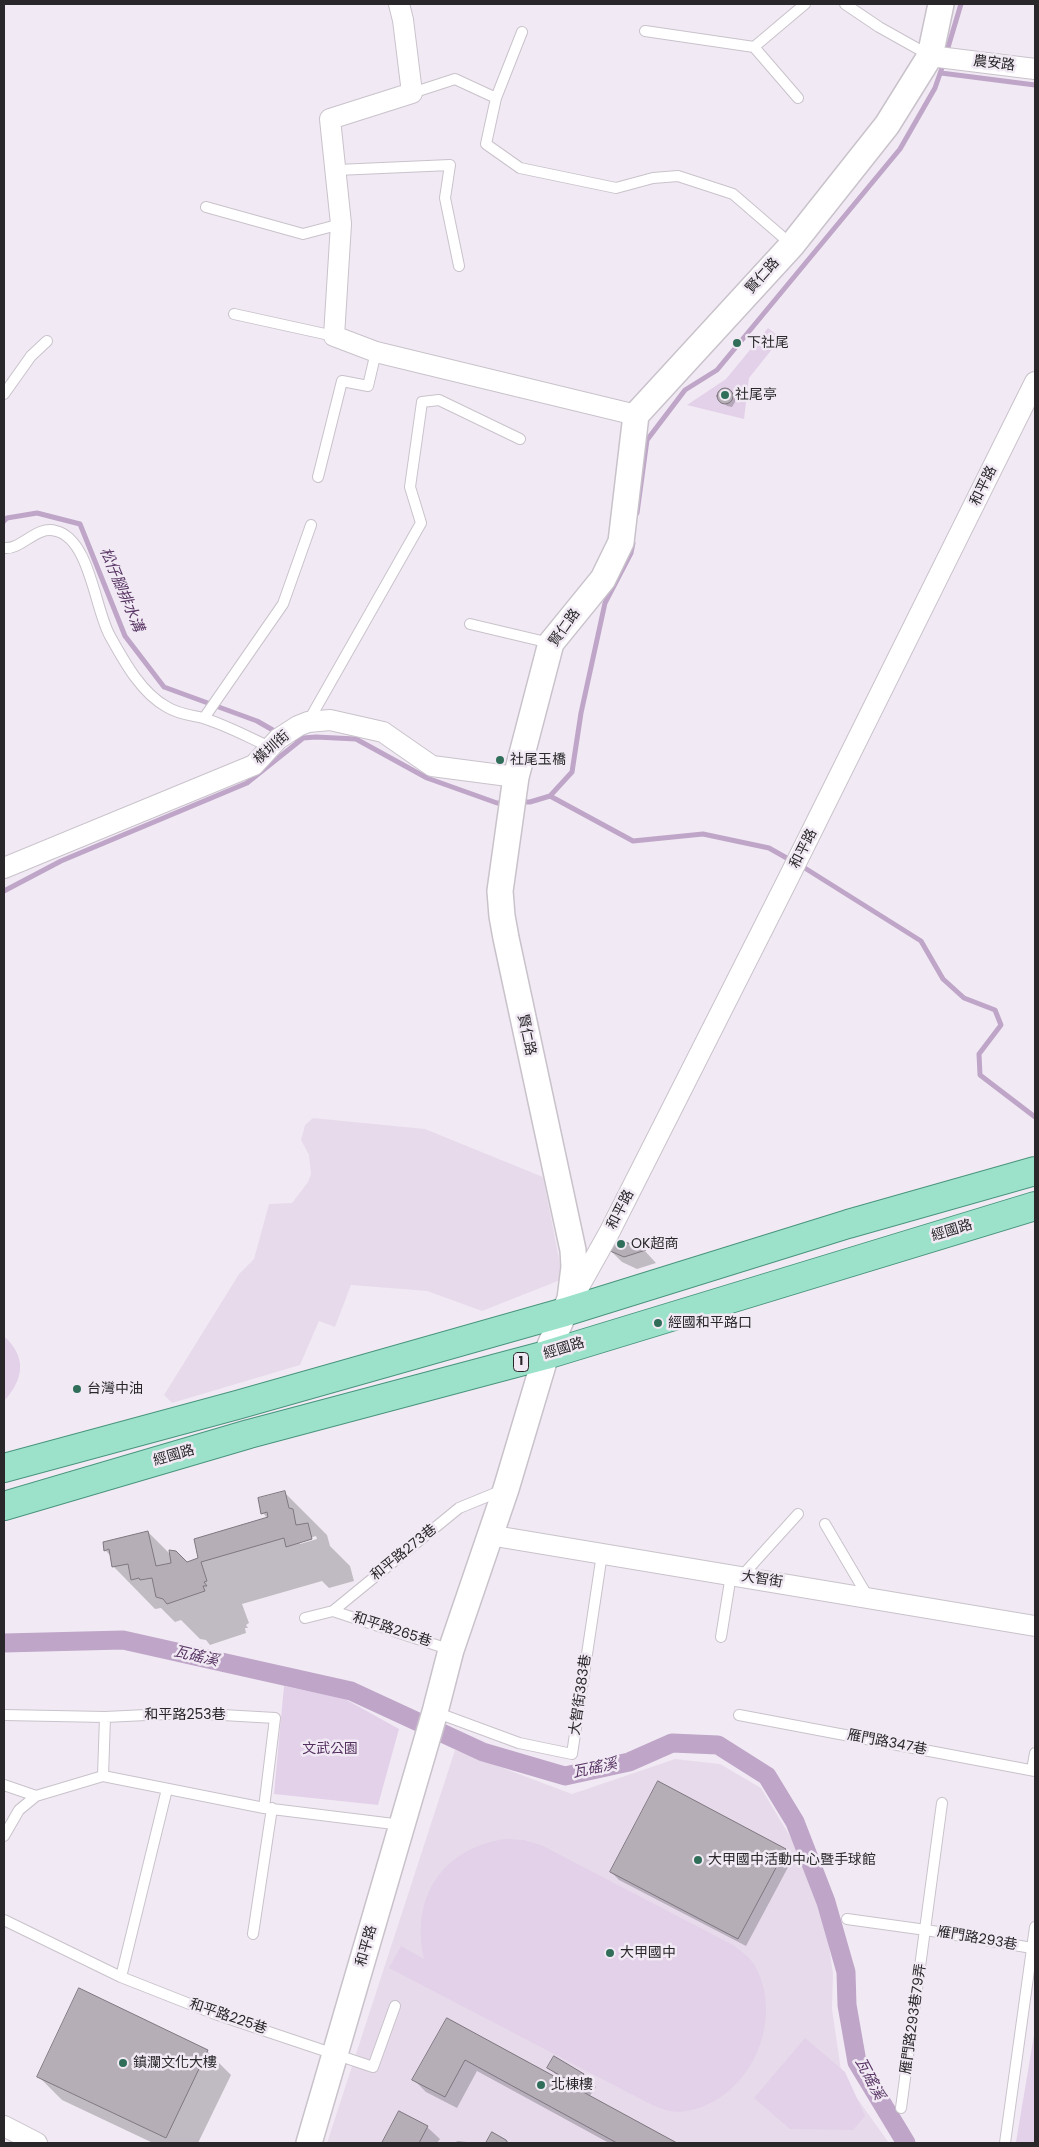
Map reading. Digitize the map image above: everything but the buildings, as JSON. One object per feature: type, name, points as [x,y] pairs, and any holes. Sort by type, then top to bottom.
[{"type":"main road","points":[[4,1468],[237,1405],[565,1312],[848,1224],[1035,1171]]},
{"type":"main road","name":"經國路","points":[[4,1506],[249,1434],[546,1355],[1035,1206]]},
{"type":"street","points":[[399,4],[404,20],[412,93],[330,119],[337,170],[341,224],[334,336],[376,352],[636,415]]},
{"type":"street","name":"賢仁路","points":[[546,1355],[565,1312],[573,1285],[573,1250],[502,916],[500,891],[516,777],[551,643],[603,579],[622,542],[636,415],[792,245],[940,57],[941,4]]},
{"type":"street","name":"農安路","points":[[940,57],[1035,69]]},
{"type":"street","name":"和平路","points":[[565,1312],[609,1233],[785,886],[1035,382]]},
{"type":"street","name":"橫圳街","points":[[4,868],[254,764],[274,743],[303,724],[330,720],[383,732],[432,766],[516,777]]},
{"type":"street","points":[[436,1712],[451,1650],[488,1535],[506,1489],[546,1355]]},
{"type":"street","name":"大智街","points":[[488,1535],[1035,1626]]},
{"type":"street","name":"和平路","points":[[309,2143],[436,1712]]},
{"type":"street","points":[[4,2126],[37,2143]]},
{"type":"lane","points":[[754,47],[805,4]]},
{"type":"lane","points":[[845,4],[879,27],[940,57]]},
{"type":"lane","points":[[644,31],[754,47],[798,98]]},
{"type":"lane","points":[[522,32],[496,98],[486,144],[520,168],[616,188],[653,178],[678,176],[733,194],[792,245]]},
{"type":"lane","points":[[412,93],[455,79],[496,98]]},
{"type":"lane","points":[[337,170],[450,165],[445,198],[459,266]]},
{"type":"lane","points":[[206,207],[303,234],[341,224]]},
{"type":"lane","points":[[234,314],[334,336]]},
{"type":"lane","points":[[4,394],[31,356],[47,341]]},
{"type":"lane","points":[[318,477],[342,381],[368,386],[376,352]]},
{"type":"lane","points":[[303,724],[421,523],[410,486],[422,402],[439,400],[520,440]]},
{"type":"lane","points":[[204,718],[283,604],[311,524]]},
{"type":"lane","points":[[7,548],[46,530],[55,530],[63,533],[76,545],[84,561],[108,632],[142,685],[166,707],[182,714],[204,718],[274,743]]},
{"type":"lane","points":[[470,624],[551,643]]},
{"type":"lane","name":"和平路273巷","points":[[305,1618],[333,1611],[459,1508],[506,1489]]},
{"type":"lane","points":[[721,1637],[736,1576],[798,1514]]},
{"type":"lane","points":[[825,1524],[869,1598]]},
{"type":"lane","name":"大智街383巷","points":[[436,1712],[519,1744],[572,1754],[602,1554]]},
{"type":"lane","name":"和平路265巷","points":[[333,1611],[451,1650]]},
{"type":"lane","name":"和平路253巷","points":[[4,1716],[105,1717],[188,1713],[275,1718],[268,1808],[253,1934]]},
{"type":"lane","name":"雁門路347巷","points":[[739,1715],[1034,1770]]},
{"type":"lane","points":[[102,1776],[105,1717]]},
{"type":"lane","points":[[1034,1770],[1035,1754]]},
{"type":"lane","points":[[4,1836],[19,1810],[36,1796],[102,1776],[268,1808],[402,1825]]},
{"type":"lane","points":[[4,1785],[36,1796]]},
{"type":"lane","points":[[121,1977],[167,1789]]},
{"type":"lane","name":"雁門路293巷79弄","points":[[902,2108],[942,1803]]},
{"type":"lane","name":"雁門路293巷","points":[[847,1919],[1032,1948],[1005,2143]]},
{"type":"lane","name":"和平路225巷","points":[[4,1920],[121,1977],[215,2014],[336,2053],[373,2067],[395,2006]]},
{"type":"lane","points":[[1032,1948],[1035,1927]]},
{"type":"shaded area","points":[[313,1118],[425,1129],[543,1177],[563,1279],[482,1311],[427,1291],[351,1285],[335,1327],[319,1321],[300,1365],[172,1403],[164,1395],[239,1274],[254,1259],[269,1204],[292,1203],[308,1182],[311,1174],[309,1155],[301,1140],[305,1125]]},
{"type":"shaded area","name":"大甲國中","points":[[455,1750],[572,1794],[675,1759],[720,1764],[761,1788],[800,1853],[827,1932],[833,1974],[832,2009],[842,2077],[889,2143],[327,2143]]},
{"type":"green space","points":[[768,328],[781,338],[749,378],[744,419],[687,405],[726,379]]},
{"type":"green space","points":[[4,1336],[17,1352],[20,1368],[16,1385],[4,1401]]},
{"type":"green space","name":"文武公園","points":[[284,1686],[345,1699],[399,1729],[378,1805],[274,1794]]},
{"type":"green space","points":[[506,1839],[524,1840],[541,1845],[733,1945],[751,1960],[764,1988],[766,2012],[763,2036],[754,2059],[741,2079],[723,2096],[702,2107],[678,2112],[668,2111],[652,2105],[389,1968],[401,1946],[424,1959],[421,1936],[422,1915],[427,1895],[437,1878],[449,1864],[465,1852],[484,1844]]},
{"type":"green space","points":[[1035,2029],[1035,2143],[1016,2142]]},
{"type":"green space","points":[[805,2038],[845,2072],[865,2116],[853,2130],[790,2129],[754,2098]]},
{"type":"waterway","points":[[946,54],[961,4]]},
{"type":"waterway","points":[[637,513],[647,440],[685,390],[717,370],[900,149],[935,88],[944,62]]},
{"type":"waterway","points":[[941,73],[1035,85]]},
{"type":"waterway","name":"松仔腳排水溝","points":[[4,521],[7,518],[37,513],[80,524],[125,636],[164,687],[257,721],[278,733]]},
{"type":"waterway","points":[[550,796],[572,772],[581,713],[605,603],[631,553],[633,543]]},
{"type":"waterway","points":[[290,739],[316,737],[356,739],[427,778],[497,803],[507,803]]},
{"type":"waterway","points":[[4,891],[61,861],[247,783],[302,739]]},
{"type":"waterway","points":[[520,802],[530,802],[550,796],[633,841],[703,834],[769,848],[792,861]]},
{"type":"waterway","points":[[800,865],[921,941],[943,979],[964,998],[995,1010],[1001,1025],[979,1054],[980,1075],[1035,1117]]},
{"type":"waterway","name":"瓦磘溪","points":[[4,1643],[123,1640],[351,1691],[483,1752],[565,1776],[629,1762],[672,1743],[718,1745],[767,1776],[795,1822],[826,1902],[846,1972],[847,2005],[857,2062],[906,2143]]},
{"type":"place","name":"下社尾","points":[[737,343]]},
{"type":"place","name":"社尾亭","points":[[725,395]]},
{"type":"place","name":"社尾玉橋","points":[[500,760]]},
{"type":"place","name":"OK超商","points":[[621,1244]]},
{"type":"place","name":"經國和平路口","points":[[658,1323]]},
{"type":"place","name":"台灣中油","points":[[77,1389]]},
{"type":"place","name":"大甲國中活動中心暨手球館","points":[[698,1860]]},
{"type":"place","name":"大甲國中","points":[[610,1953]]},
{"type":"place","name":"鎮瀾文化大樓","points":[[123,2063]]},
{"type":"place","name":"北棟樓","points":[[541,2085]]}]
